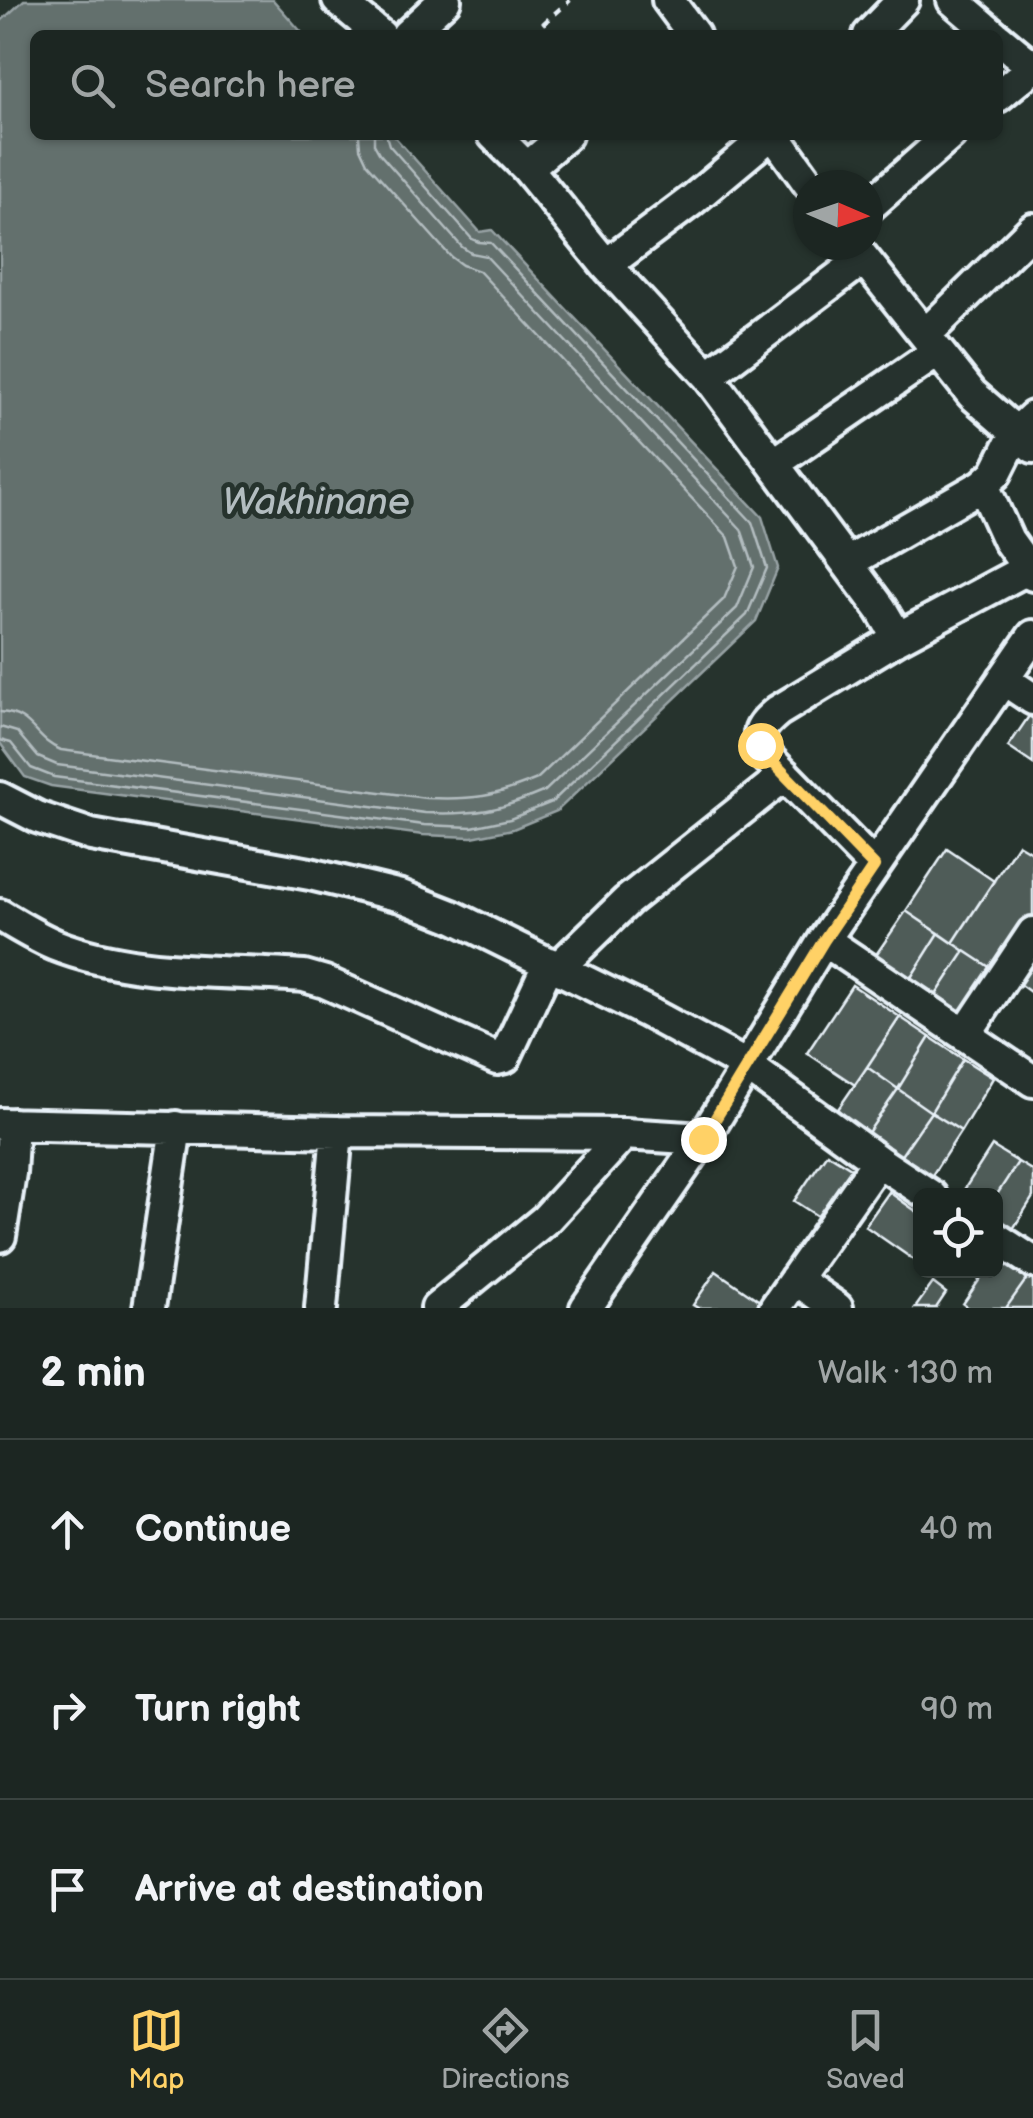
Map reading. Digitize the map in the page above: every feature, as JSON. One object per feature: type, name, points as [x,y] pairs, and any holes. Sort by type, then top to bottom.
[{"type":"street","points":[[338,0],[374,30]]},
{"type":"street","points":[[412,30],[445,0]]},
{"type":"street","points":[[874,30],[903,0]]},
{"type":"street","points":[[969,5],[990,30]]},
{"type":"street","points":[[1003,43],[1033,68],[1003,92]]},
{"type":"street","points":[[499,140],[708,376],[881,609],[898,638]]},
{"type":"street","points":[[527,168],[560,140]]},
{"type":"street","points":[[606,265],[766,140]]},
{"type":"street","points":[[776,140],[799,170]]},
{"type":"street","points":[[883,193],[944,140]]},
{"type":"street","points":[[775,463],[931,344],[1033,229]]},
{"type":"street","points":[[708,376],[848,260]]},
{"type":"street","points":[[847,563],[983,484],[1027,433],[972,394],[864,260]]},
{"type":"street","points":[[874,866],[766,755],[759,734],[766,720],[778,711],[898,638],[1030,572],[1008,540],[983,484]]},
{"type":"street","points":[[586,1308],[703,1139],[824,940],[1033,636]]},
{"type":"street","points":[[1003,679],[1033,699]]},
{"type":"street","points":[[0,916],[59,947],[118,962],[304,976],[325,982],[497,1059],[505,1056],[554,965],[627,901],[785,775]]},
{"type":"street","points":[[0,798],[37,817],[91,834],[310,874],[401,896],[452,916],[747,1066],[919,1188]]},
{"type":"street","points":[[965,1035],[1033,933]]},
{"type":"street","points":[[824,940],[1033,1081]]},
{"type":"street","points":[[0,1236],[10,1172],[6,1124],[624,1134],[703,1139]]},
{"type":"street","points":[[149,1308],[176,1127]]},
{"type":"street","points":[[321,1308],[336,1132]]},
{"type":"street","points":[[438,1308],[546,1219],[624,1134]]},
{"type":"street","points":[[775,1308],[878,1160]]},
{"type":"street","points":[[1003,1243],[1033,1262]]},
{"type":"street","points":[[796,1279],[838,1308]]},
{"type":"path","points":[[537,30],[570,0]]},
{"type":"water","name":"Wakhinane","points":[[24,0],[273,0],[300,30],[30,30],[30,140],[397,140],[480,232],[492,230],[762,517],[778,568],[756,621],[557,811],[513,829],[472,837],[423,835],[51,786],[25,777],[0,743],[0,22]]},
{"type":"building","points":[[1029,716],[1033,719],[1033,764],[1008,747]]},
{"type":"building","points":[[1018,844],[1033,853],[1033,917],[997,972],[953,943]]},
{"type":"building","points":[[947,849],[994,881],[953,943],[906,911]]},
{"type":"building","points":[[906,911],[939,933],[905,987],[871,962]]},
{"type":"building","points":[[939,933],[965,951],[930,1004],[905,987]]},
{"type":"building","points":[[965,951],[997,972],[963,1026],[930,1004]]},
{"type":"building","points":[[1033,965],[1033,994],[1019,984]]},
{"type":"building","points":[[852,985],[900,1017],[855,1085],[807,1053]]},
{"type":"building","points":[[900,1017],[930,1037],[898,1089],[867,1067]]},
{"type":"building","points":[[930,1037],[963,1059],[931,1112],[898,1089]]},
{"type":"building","points":[[963,1059],[993,1078],[961,1131],[931,1112]]},
{"type":"building","points":[[867,1067],[898,1089],[865,1137],[834,1115]]},
{"type":"building","points":[[898,1089],[931,1112],[898,1160],[865,1137]]},
{"type":"building","points":[[931,1112],[961,1131],[929,1180],[898,1160]]},
{"type":"building","points":[[992,1146],[1018,1162],[1001,1188],[965,1188]]},
{"type":"building","points":[[827,1153],[859,1173],[828,1223],[794,1201]]},
{"type":"building","points":[[1018,1162],[1033,1171],[1033,1197],[1010,1234],[1003,1229],[1001,1188]]},
{"type":"building","points":[[889,1192],[913,1209],[913,1259],[865,1226]]},
{"type":"building","points":[[1003,1259],[1028,1277],[1006,1308],[969,1308],[963,1304],[981,1278],[1003,1278]]},
{"type":"building","points":[[716,1271],[764,1304],[761,1308],[693,1305]]},
{"type":"building","points":[[1028,1277],[1033,1281],[1033,1308],[1006,1308]]},
{"type":"building","points":[[933,1283],[946,1293],[936,1308],[915,1308]]},
{"type":"route","points":[[703,1139],[824,940],[874,866],[760,745]]}]
